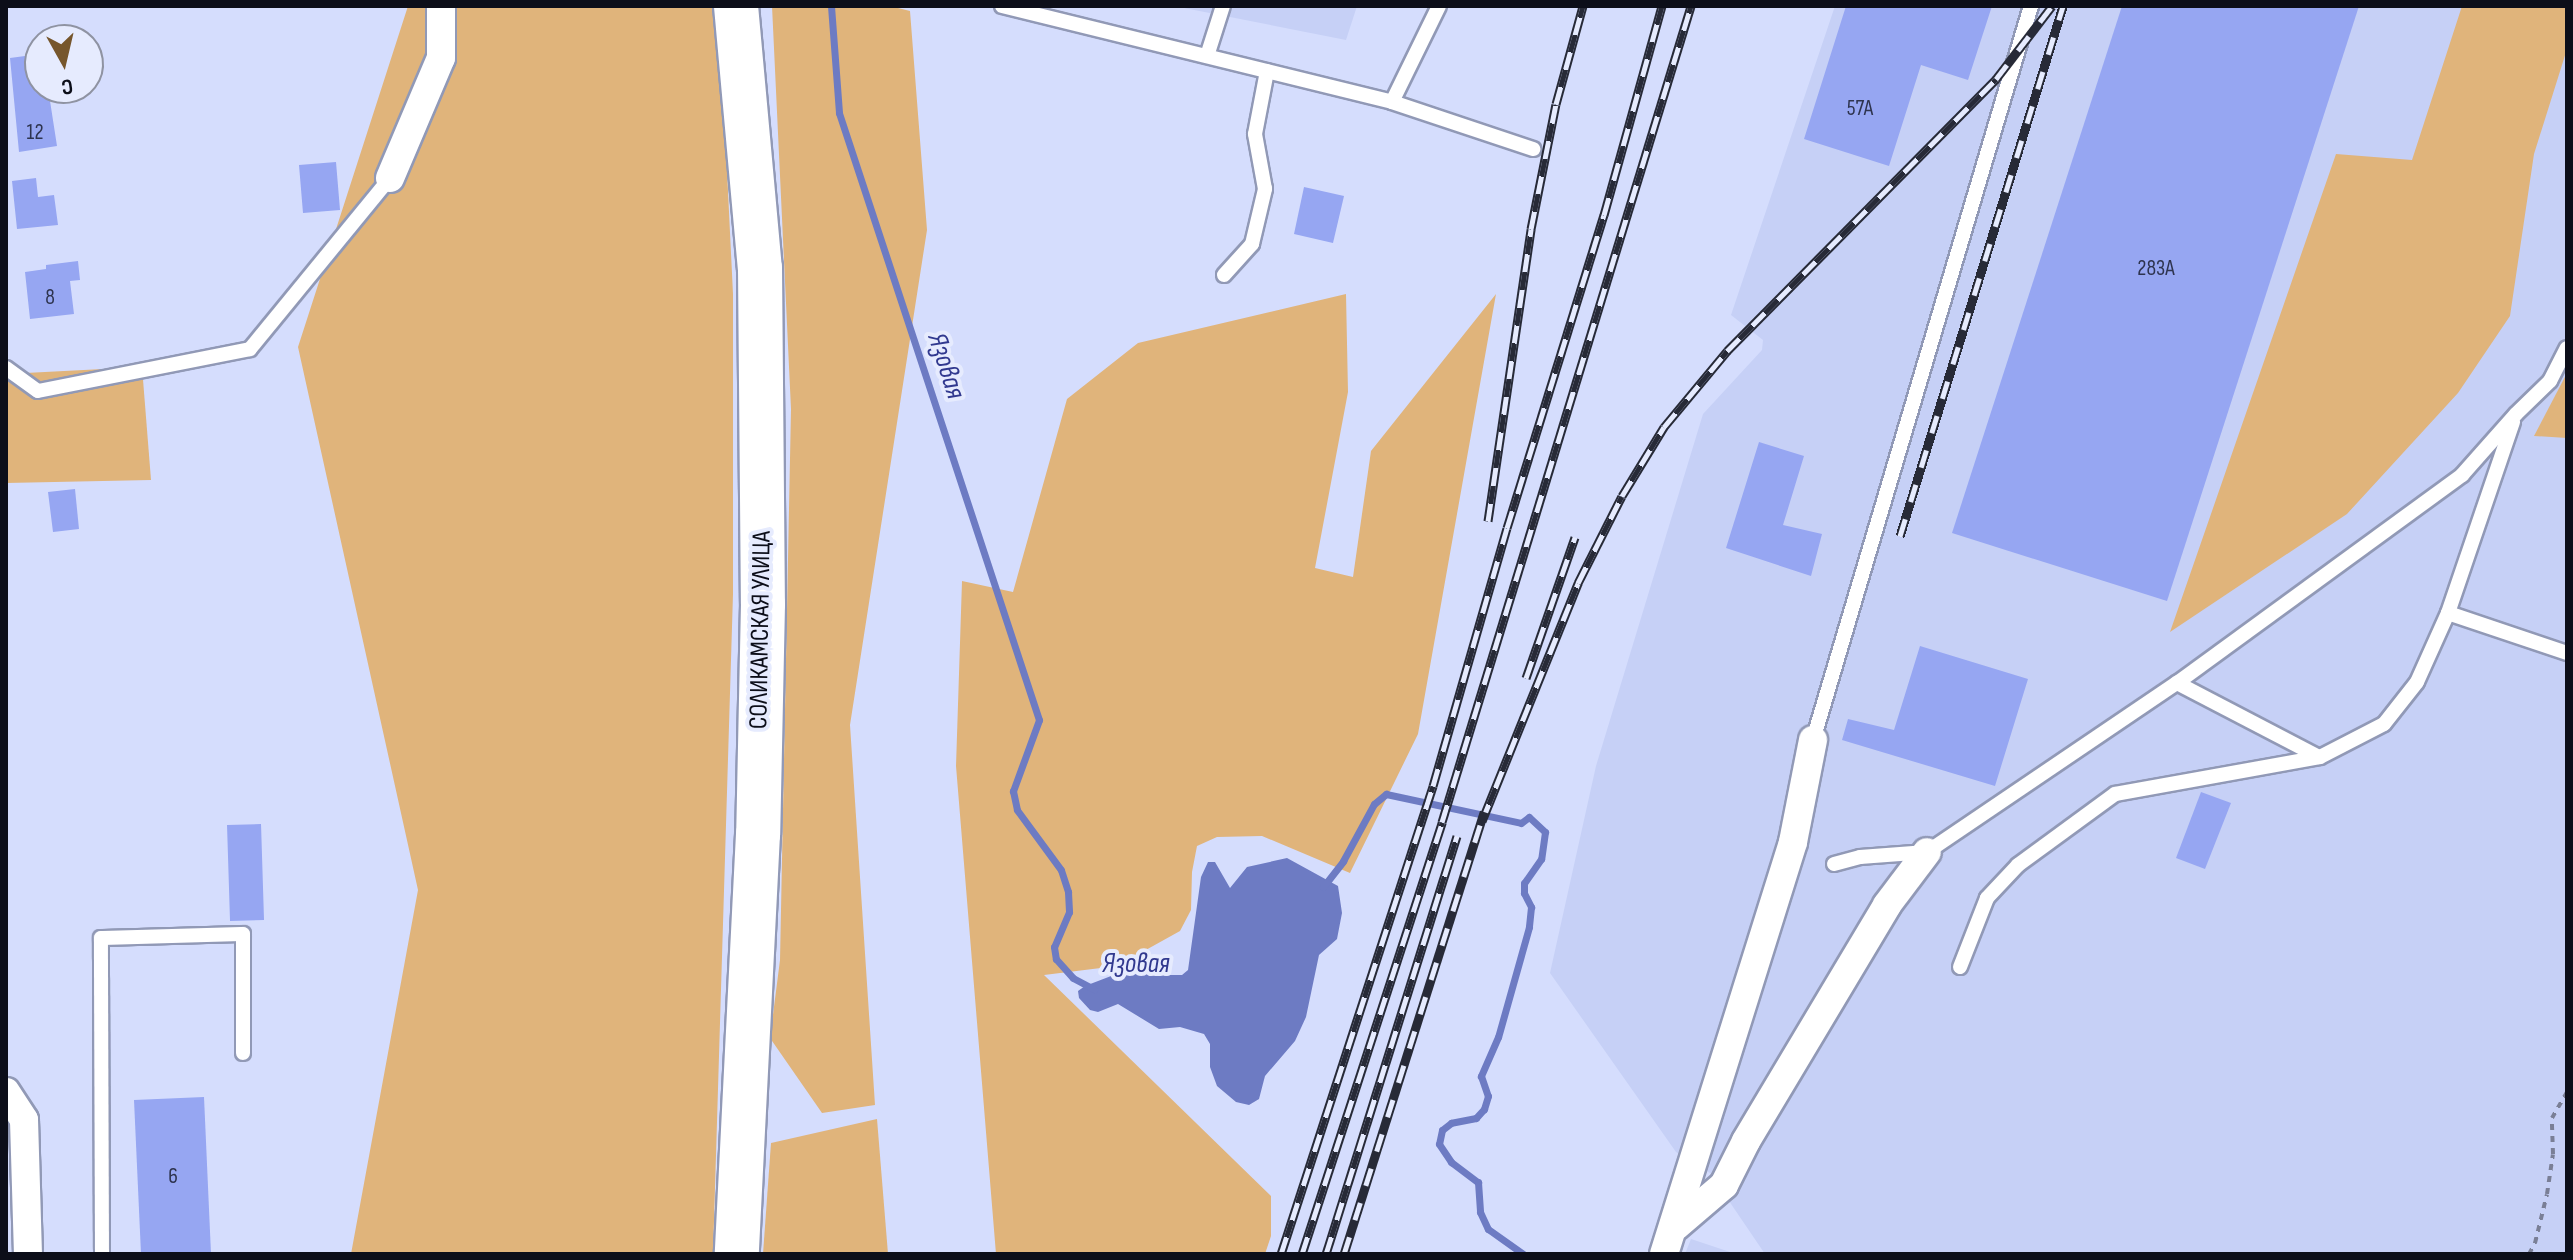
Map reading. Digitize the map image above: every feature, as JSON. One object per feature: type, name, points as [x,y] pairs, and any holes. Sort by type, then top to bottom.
[{"type":"main road","name":"СОЛИКАМСКАЯ УЛИЦА","points":[[736,6],[760,268],[763,604],[758,834],[737,1254]]},
{"type":"street","points":[[390,178],[441,58],[441,6]]},
{"type":"street","points":[[1668,1242],[1793,842],[1813,740]]},
{"type":"street","points":[[1668,1242],[1688,1213],[1724,1185],[1746,1141],[1872,931],[1927,852]]},
{"type":"street","points":[[6,1092],[24,1120],[28,1254]]},
{"type":"lane","points":[[1002,6],[1053,11],[1207,56],[1392,102],[1533,149]]},
{"type":"lane","points":[[1207,56],[1223,6]]},
{"type":"lane","points":[[1392,102],[1439,6]]},
{"type":"lane","points":[[1813,740],[2031,6]]},
{"type":"lane","points":[[1224,275],[1252,244],[1265,189],[1255,134],[1267,71]]},
{"type":"lane","points":[[6,368],[38,391],[250,349],[390,178]]},
{"type":"lane","points":[[1834,864],[1860,857],[1927,852],[2177,683],[2462,475],[2550,381],[2567,348]]},
{"type":"lane","points":[[1960,967],[1987,898],[2018,865],[2115,794],[2320,757],[2384,724],[2401,708],[2417,682],[2448,613],[2516,414]]},
{"type":"lane","points":[[2448,613],[2567,653]]},
{"type":"lane","points":[[2177,683],[2320,757]]},
{"type":"lane","points":[[102,1254],[101,938],[243,934],[243,1053]]},
{"type":"path","points":[[2529,1254],[2535,1243],[2547,1194],[2553,1154],[2552,1118],[2567,1092]]},
{"type":"shaded area","points":[[408,6],[719,6],[733,294],[733,594],[713,1254],[351,1254],[418,890],[298,347]]},
{"type":"shaded area","points":[[772,6],[890,6],[910,11],[927,230],[850,725],[875,1105],[822,1113],[770,1038],[780,960],[791,409]]},
{"type":"shaded area","points":[[1174,6],[1357,6],[1346,40]]},
{"type":"shaded area","points":[[1835,6],[2567,6],[2567,1254],[1765,1254],[1710,1173],[1676,1152],[1550,973],[1596,766],[1703,414],[1762,350],[1763,340],[1731,315]]},
{"type":"shaded area","points":[[2462,6],[2567,6],[2567,49],[2534,154],[2510,316],[2458,393],[2347,514],[2170,632],[2336,154],[2412,160]]},
{"type":"shaded area","points":[[1346,294],[1348,392],[1315,568],[1353,577],[1371,451],[1496,294],[1418,734],[1350,873],[1262,836],[1217,837],[1197,846],[1192,872],[1191,910],[1180,931],[1117,966],[1044,975],[1271,1196],[1271,1236],[1265,1254],[996,1254],[956,766],[962,581],[1013,592],[1067,399],[1138,343]]},
{"type":"shaded area","points":[[142,367],[151,480],[6,483],[6,374]]},
{"type":"shaded area","points":[[2567,373],[2567,438],[2534,436]]},
{"type":"shaded area","points":[[877,1119],[888,1254],[763,1254],[771,1143]]},
{"type":"shaded area","points":[[1691,1239],[1730,1252],[1685,1254]]},
{"type":"water","points":[[1287,858],[1338,886],[1342,913],[1337,939],[1319,955],[1306,1017],[1295,1041],[1265,1076],[1259,1099],[1249,1105],[1236,1102],[1217,1086],[1210,1067],[1210,1044],[1204,1034],[1180,1027],[1159,1029],[1118,1004],[1098,1012],[1090,1010],[1079,998],[1078,991],[1085,986],[1132,968],[1144,967],[1167,975],[1182,975],[1188,970],[1201,877],[1208,862],[1215,862],[1230,888],[1247,867]]},
{"type":"building","points":[[1846,6],[1992,6],[1968,80],[1921,65],[1889,166],[1804,139]]},
{"type":"building","points":[[2122,6],[2359,6],[2167,601],[1952,533]]},
{"type":"building","points":[[24,56],[24,104],[50,104],[57,146],[19,152],[10,58]]},
{"type":"building","points":[[336,162],[340,210],[303,213],[299,165]]},
{"type":"building","points":[[36,178],[38,197],[54,195],[58,225],[17,229],[12,181]]},
{"type":"building","points":[[1304,187],[1344,196],[1333,243],[1294,234]]},
{"type":"building","points":[[78,261],[80,280],[70,281],[74,314],[30,319],[25,272],[46,269],[46,265]]},
{"type":"building","points":[[1759,442],[1804,456],[1783,525],[1822,534],[1811,576],[1726,548]]},
{"type":"building","points":[[75,489],[79,529],[53,532],[48,492]]},
{"type":"building","points":[[1920,646],[2028,679],[1995,786],[1842,740],[1848,719],[1894,730]]},
{"type":"building","points":[[2201,792],[2231,803],[2205,869],[2176,858]]},
{"type":"building","points":[[261,824],[264,920],[230,921],[227,825]]},
{"type":"building","points":[[204,1097],[211,1254],[141,1254],[134,1100]]},
{"type":"waterway","name":"Язовая","points":[[831,6],[839,113],[1039,720],[1013,791],[1017,810],[1061,870],[1068,892],[1069,912],[1054,947],[1056,959],[1073,978],[1094,989]]},
{"type":"waterway","name":"Язовая","points":[[1323,887],[1343,861],[1374,804],[1386,794],[1521,823],[1529,817],[1545,832],[1541,859],[1524,883],[1524,893],[1531,907],[1529,927],[1498,1037],[1481,1076],[1488,1096],[1484,1109],[1476,1118],[1451,1123],[1442,1130],[1439,1144],[1451,1162],[1478,1182],[1480,1212],[1488,1229],[1523,1254]]},
{"type":"railway","points":[[1488,521],[1531,229],[1556,104],[1583,6]]},
{"type":"railway","points":[[1281,1254],[1433,786],[1507,528],[1604,215],[1662,6]]},
{"type":"railway","points":[[1302,1254],[1442,822],[1691,6]]},
{"type":"railway","points":[[1482,821],[1578,583],[1622,496],[1664,427],[1727,351],[1996,79],[2052,6]]},
{"type":"railway","points":[[1900,536],[2063,6]]},
{"type":"railway","points":[[1526,678],[1575,537]]},
{"type":"railway","points":[[1344,1254],[1484,812]]},
{"type":"railway","points":[[1326,1254],[1457,836]]}]
